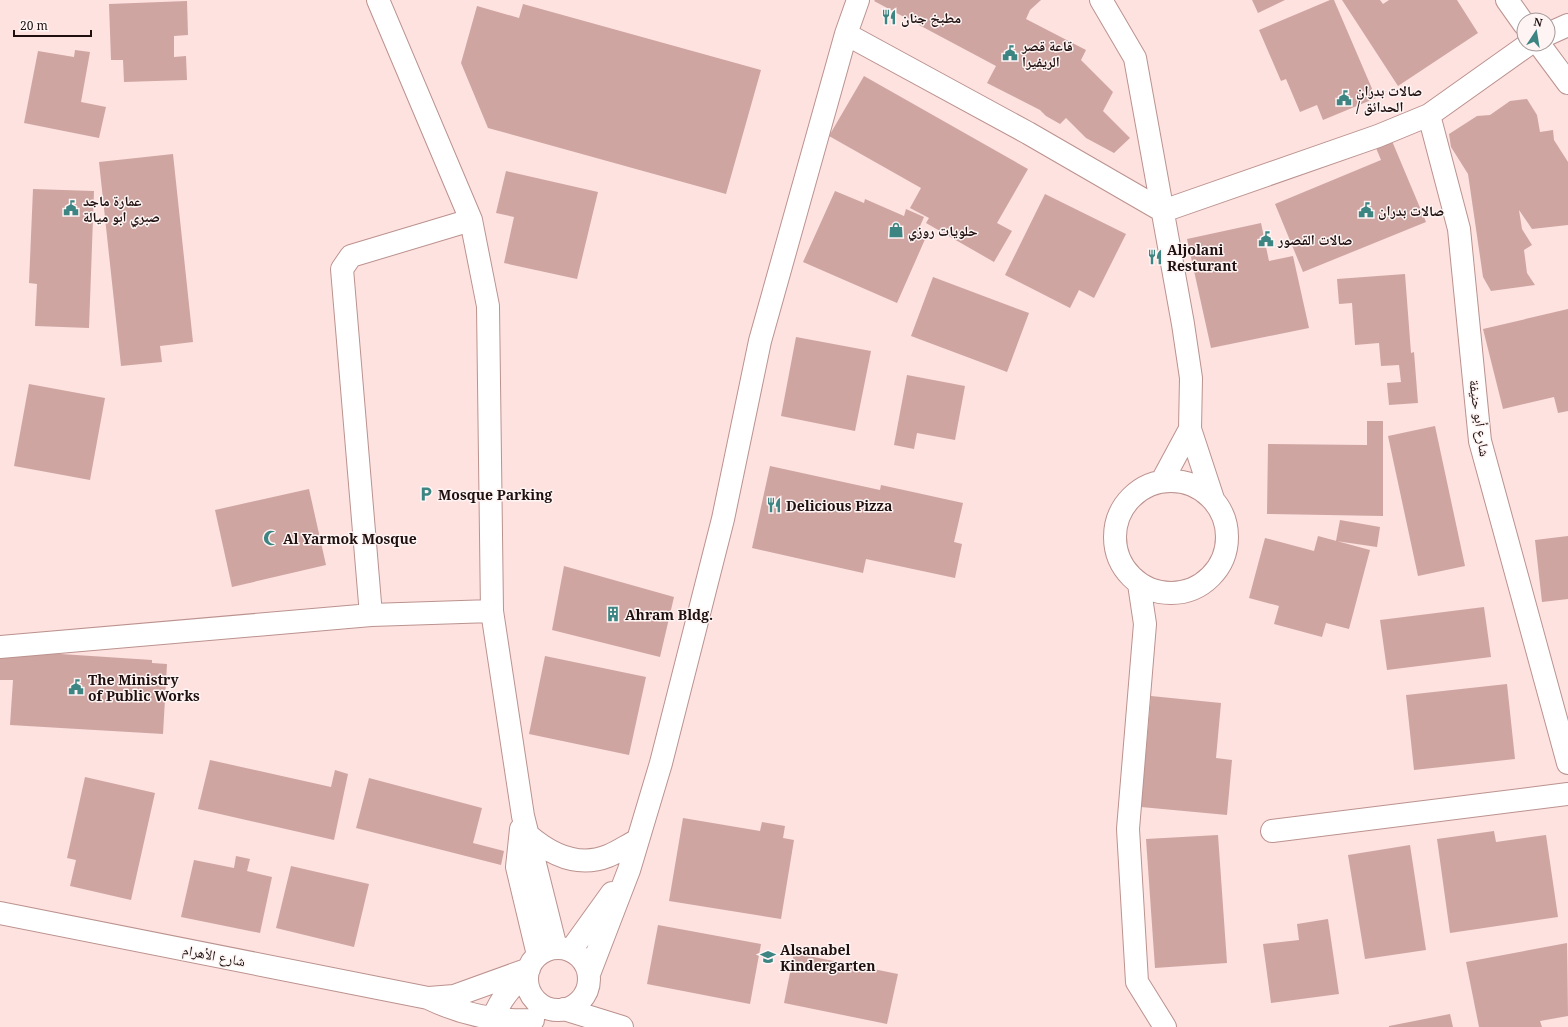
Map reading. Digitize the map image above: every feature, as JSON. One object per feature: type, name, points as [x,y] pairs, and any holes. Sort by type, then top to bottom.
[{"type":"street","points":[[378,0],[470,220],[488,306],[492,611],[525,826],[517,867],[548,955]]},
{"type":"street","points":[[428,998],[450,1008],[492,1023],[543,1016],[571,1007],[580,1002],[586,993],[589,980],[630,870],[661,763],[723,519],[760,342],[846,34],[858,0]]},
{"type":"street","points":[[1101,0],[1135,58],[1163,211],[1191,378],[1190,429],[1213,499],[1223,514],[1227,532],[1226,550],[1220,567],[1208,581],[1192,590],[1175,594],[1157,592],[1139,584],[1125,571],[1116,553],[1114,534],[1118,516],[1129,499],[1144,487],[1162,481],[1182,482],[1199,488],[1213,499]]},
{"type":"street","points":[[1507,0],[1516,13]]},
{"type":"street","points":[[1556,30],[1568,25]]},
{"type":"street","points":[[846,34],[1028,133],[1163,211],[1378,136],[1428,115],[1518,52]]},
{"type":"street","points":[[1545,52],[1568,83]]},
{"type":"street","name":"شارع أبو حنيفة","points":[[1428,115],[1459,229],[1480,441],[1568,763]]},
{"type":"street","points":[[371,615],[342,269],[351,256],[470,220]]},
{"type":"street","points":[[1162,481],[1190,429]]},
{"type":"street","points":[[1139,584],[1145,624],[1128,829],[1137,982],[1165,1027]]},
{"type":"street","points":[[1145,624],[1175,594]]},
{"type":"street","points":[[0,647],[371,615],[492,611]]},
{"type":"street","points":[[1272,831],[1568,794]]},
{"type":"street","points":[[525,826],[542,847],[555,855],[570,859],[587,861],[607,856],[638,840]]},
{"type":"street","points":[[543,1016],[537,1001],[533,998],[528,989],[527,979],[548,955],[630,870]]},
{"type":"street","name":"شارع الأهرام","points":[[0,913],[428,998]]},
{"type":"street","points":[[492,1023],[504,995],[548,955]]},
{"type":"street","points":[[428,998],[454,996],[548,955],[583,960],[586,964],[589,980],[612,1017],[626,1027]]},
{"type":"street","points":[[543,1016],[622,1027]]},
{"type":"building","points":[[1041,0],[1030,10],[1026,19],[1086,50],[1081,60],[1113,92],[1103,111],[1130,138],[1114,153],[1086,138],[1066,118],[1060,124],[1046,116],[1040,110],[987,83],[996,66],[874,1]]},
{"type":"building","points":[[1252,0],[1285,0],[1258,13]]},
{"type":"building","points":[[1330,0],[1334,0],[1376,98],[1323,120],[1317,105],[1300,112],[1286,79],[1281,81],[1259,30]]},
{"type":"building","points":[[1342,0],[1380,0],[1383,4],[1389,0],[1457,0],[1478,33],[1398,86]]},
{"type":"building","points":[[187,1],[188,35],[174,36],[174,57],[186,56],[187,80],[124,82],[123,60],[111,60],[109,4]]},
{"type":"building","points":[[523,4],[761,70],[726,194],[488,128],[461,63],[477,6],[519,18]]},
{"type":"building","points":[[75,50],[90,52],[81,102],[106,107],[99,138],[24,123],[38,51],[74,57]]},
{"type":"building","points":[[864,76],[1028,169],[997,223],[1012,231],[994,262],[926,223],[929,218],[910,208],[921,188],[829,136]]},
{"type":"building","points":[[1527,99],[1537,115],[1540,132],[1553,130],[1554,140],[1568,162],[1568,225],[1532,229],[1519,210],[1522,229],[1532,245],[1524,250],[1527,273],[1535,285],[1491,291],[1483,277],[1468,174],[1451,147],[1449,134],[1477,116],[1490,115],[1510,101]]},
{"type":"building","points":[[1392,141],[1426,222],[1303,272],[1275,204],[1381,160],[1376,148]]},
{"type":"building","points":[[173,154],[193,342],[160,346],[162,362],[121,366],[99,162]]},
{"type":"building","points":[[506,171],[598,192],[577,279],[504,263],[514,217],[496,213]]},
{"type":"building","points":[[33,189],[94,191],[89,328],[35,326],[37,284],[29,283]]},
{"type":"building","points":[[835,191],[864,203],[865,199],[904,216],[906,209],[924,217],[917,233],[926,237],[897,303],[803,262]]},
{"type":"building","points":[[1045,194],[1126,234],[1094,298],[1079,290],[1070,308],[1005,275]]},
{"type":"building","points":[[1261,223],[1269,261],[1293,256],[1309,328],[1211,348],[1187,239]]},
{"type":"building","points":[[1405,274],[1411,353],[1414,352],[1418,403],[1389,405],[1387,383],[1401,382],[1399,365],[1381,366],[1379,343],[1355,345],[1352,303],[1339,304],[1337,279]]},
{"type":"building","points":[[933,277],[1029,313],[1007,372],[911,336]]},
{"type":"building","points":[[1568,309],[1568,411],[1558,413],[1554,397],[1503,409],[1483,329]]},
{"type":"building","points":[[796,337],[871,351],[855,431],[781,416]]},
{"type":"building","points":[[907,375],[965,386],[955,440],[917,433],[914,449],[894,445]]},
{"type":"building","points":[[29,384],[105,398],[90,480],[14,466]]},
{"type":"building","points":[[1367,421],[1383,421],[1383,516],[1267,514],[1268,444],[1367,445]]},
{"type":"building","points":[[1435,426],[1465,566],[1418,576],[1388,436]]},
{"type":"building","points":[[770,466],[880,490],[881,485],[963,503],[954,542],[962,544],[955,578],[866,559],[863,573],[752,548]]},
{"type":"building","name":"Al Yarmok Mosque","points":[[309,489],[326,565],[232,587],[215,510]]},
{"type":"building","points":[[1340,520],[1380,527],[1377,547],[1336,541]]},
{"type":"building","points":[[1318,536],[1370,550],[1349,629],[1326,623],[1322,637],[1274,624],[1279,606],[1249,598],[1265,538],[1314,551]]},
{"type":"building","points":[[1568,536],[1568,599],[1542,602],[1535,540]]},
{"type":"building","name":"Ahram Bldg.","points":[[564,566],[674,597],[660,657],[552,630]]},
{"type":"building","points":[[1484,607],[1491,657],[1387,670],[1380,620]]},
{"type":"building","points":[[0,650],[152,660],[152,663],[167,664],[163,734],[10,725],[13,680],[0,680]]},
{"type":"building","points":[[545,656],[646,677],[629,755],[529,734]]},
{"type":"building","points":[[1507,684],[1515,759],[1414,770],[1406,695]]},
{"type":"building","points":[[1151,696],[1221,703],[1216,758],[1232,760],[1227,815],[1141,807]]},
{"type":"building","points":[[210,760],[331,787],[335,770],[348,774],[334,840],[198,809]]},
{"type":"building","points":[[85,777],[155,793],[131,900],[70,886],[76,860],[67,858]]},
{"type":"building","points":[[369,778],[482,808],[473,843],[504,851],[501,865],[356,828]]},
{"type":"building","points":[[683,818],[760,831],[762,822],[785,826],[783,838],[794,840],[781,919],[669,901]]},
{"type":"building","points":[[1494,831],[1496,842],[1546,835],[1558,917],[1450,933],[1437,839]]},
{"type":"building","points":[[1218,835],[1227,963],[1155,968],[1146,839]]},
{"type":"building","points":[[1410,845],[1426,950],[1365,959],[1348,855]]},
{"type":"building","points":[[236,856],[250,859],[247,871],[272,877],[260,933],[181,917],[194,860],[234,868]]},
{"type":"building","points":[[291,866],[369,884],[354,947],[276,928]]},
{"type":"building","points":[[1328,919],[1339,994],[1271,1003],[1263,944],[1299,940],[1297,924]]},
{"type":"building","points":[[658,925],[761,944],[750,1004],[647,984]]},
{"type":"building","points":[[1567,943],[1568,1016],[1540,1021],[1542,1027],[1479,1027],[1466,962]]},
{"type":"building","points":[[794,953],[898,974],[887,1024],[784,1003]]},
{"type":"building","points":[[1450,1014],[1453,1027],[1389,1027],[1389,1026]]},
{"type":"place","name":"مطبخ جنان","points":[[889,17]]},
{"type":"place","name":"قاعة قصر الريفيرا","points":[[1010,53]]},
{"type":"place","name":"صالات بدران / الحدائق","points":[[1344,98]]},
{"type":"place","name":"عمارة ماجد صبري ابو ميالة","points":[[71,208]]},
{"type":"place","name":"صالات بدران","points":[[1366,210]]},
{"type":"place","name":"حلويات روزي","points":[[896,230]]},
{"type":"place","name":"صالات القصور","points":[[1266,239]]},
{"type":"place","name":"Aljolani Resturant","points":[[1155,257]]},
{"type":"place","name":"Mosque Parking","points":[[426,494]]},
{"type":"place","name":"Delicious Pizza","points":[[774,505]]},
{"type":"place","name":"Al Yarmok Mosque","points":[[271,538]]},
{"type":"place","name":"Ahram Bldg.","points":[[613,614]]},
{"type":"place","name":"The Ministry of Public Works","points":[[76,687]]},
{"type":"place","name":"Alsanabel Kindergarten","points":[[768,957]]}]
